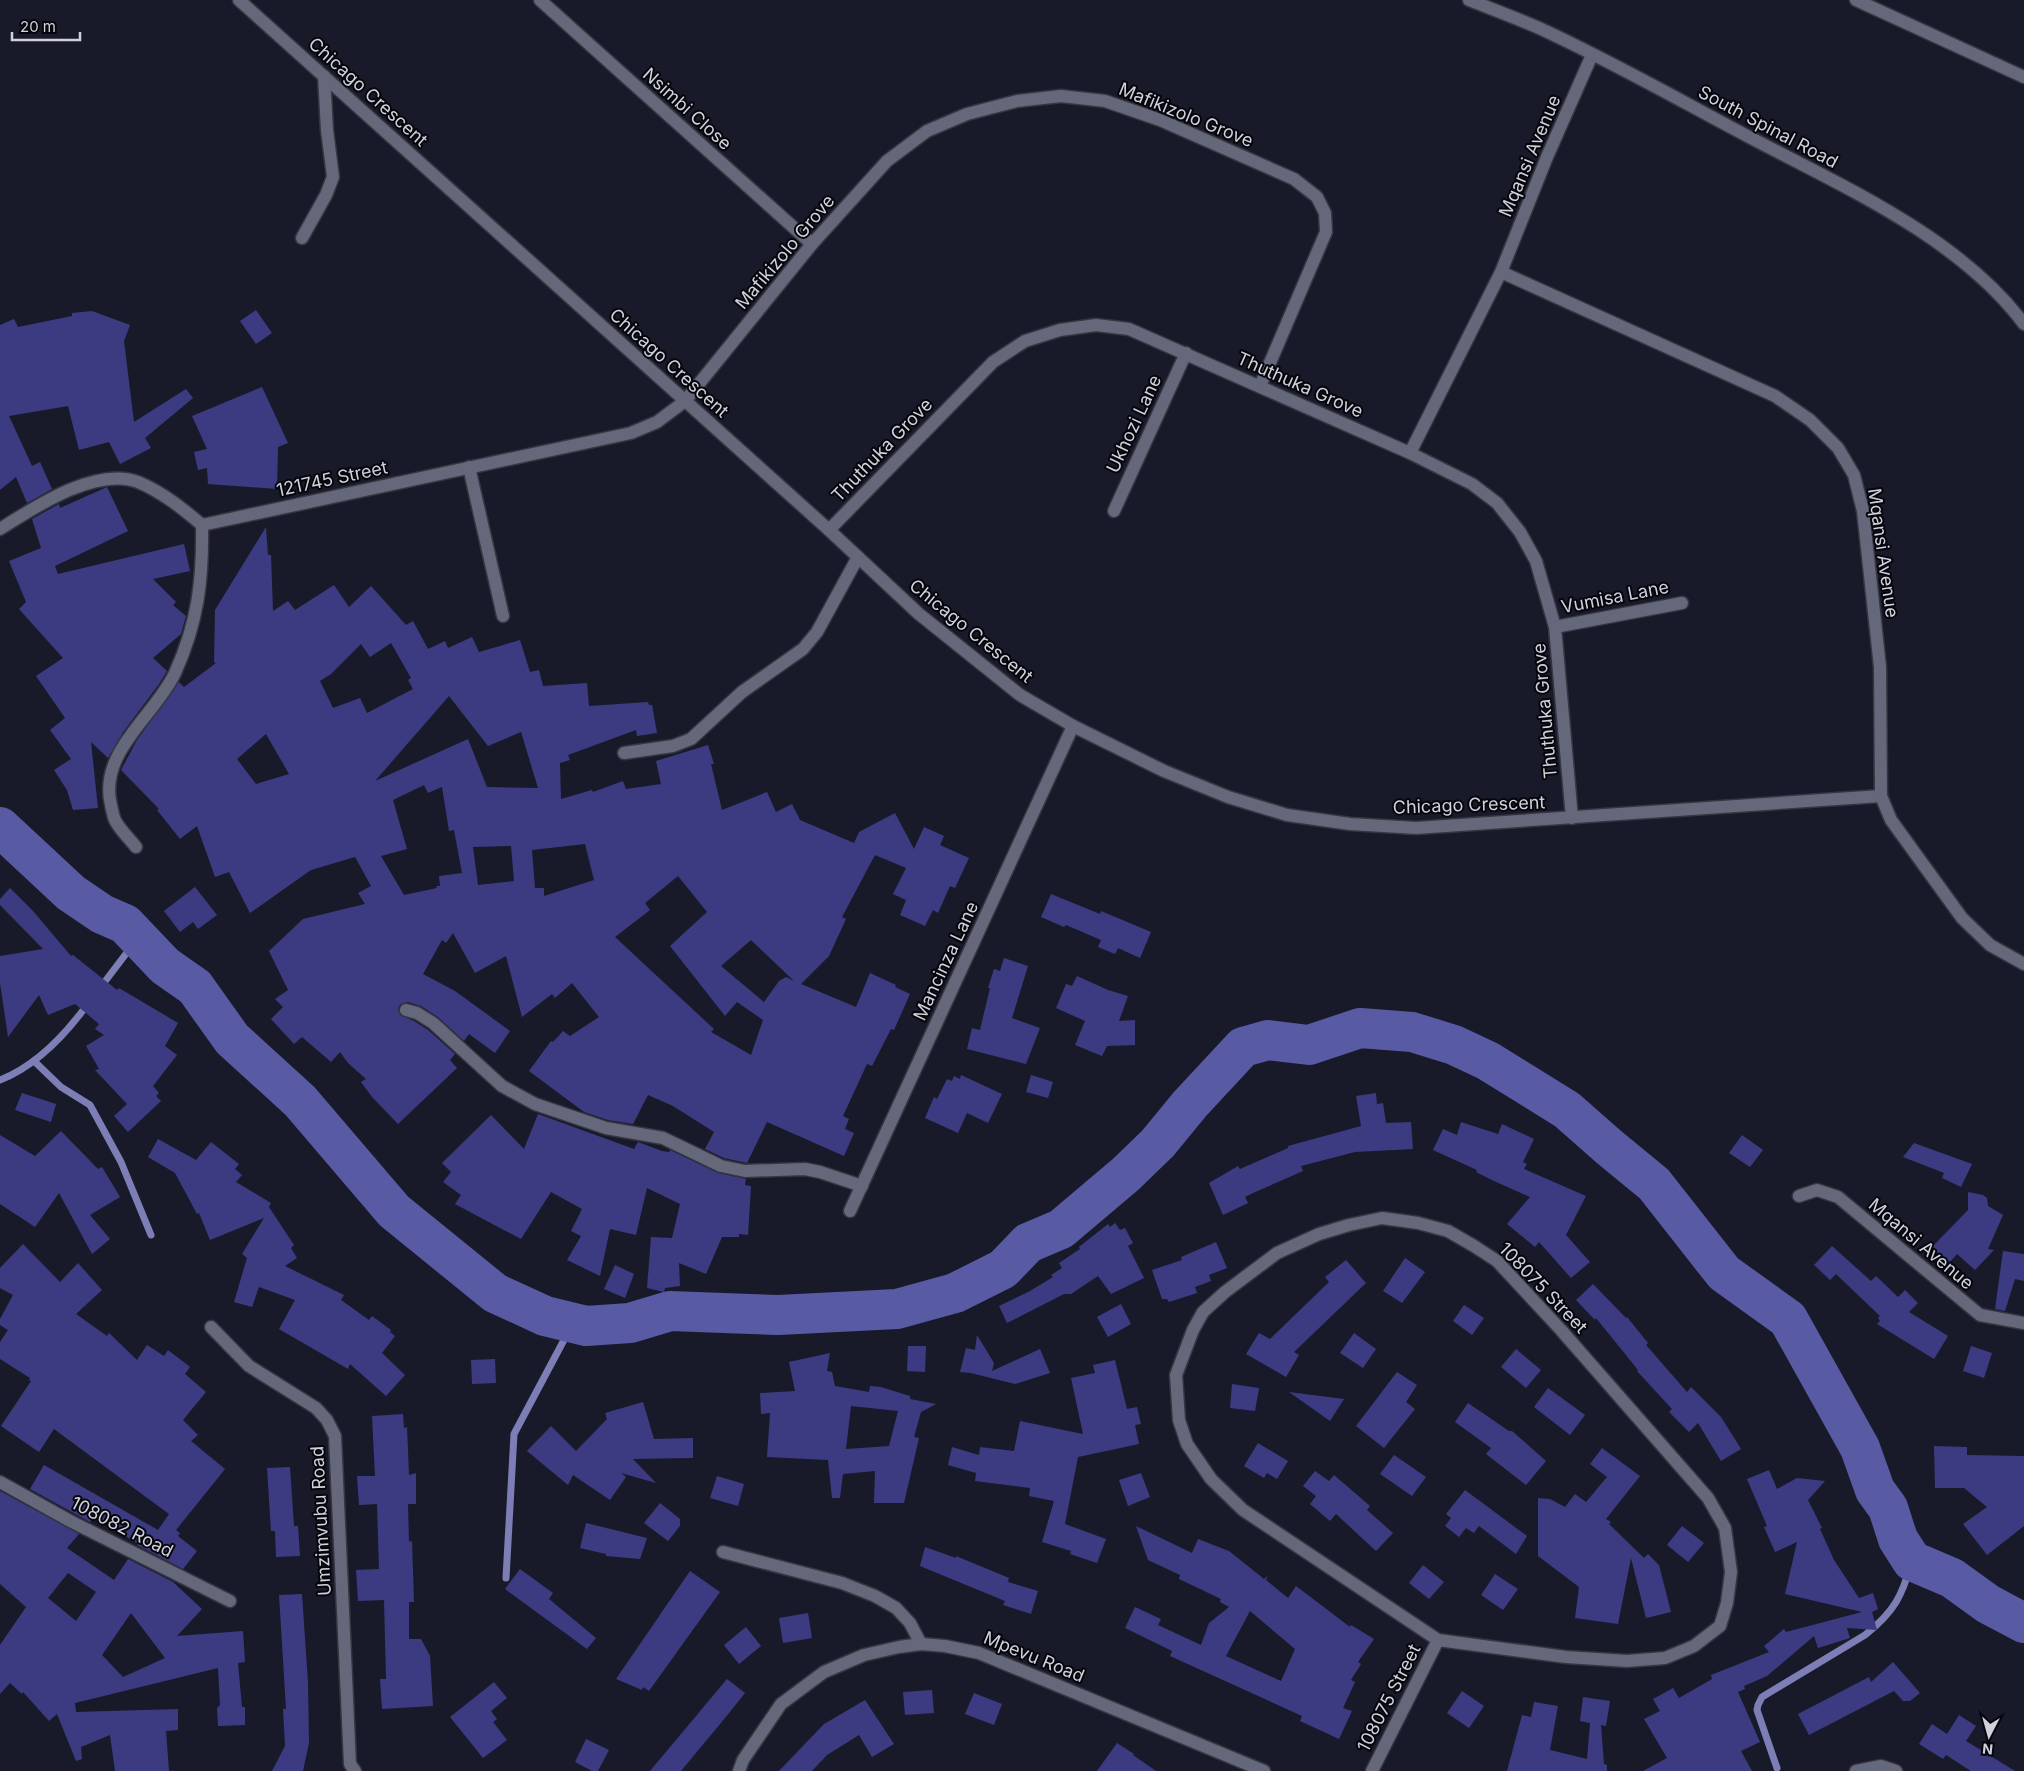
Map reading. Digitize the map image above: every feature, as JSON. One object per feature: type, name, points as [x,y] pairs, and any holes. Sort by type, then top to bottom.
[{"type":"street","name":"Chicago Crescent","points":[[239,0],[829,530],[918,614],[1020,694],[1073,726],[1164,771],[1228,797],[1287,815],[1350,824],[1416,828],[1881,796]]},
{"type":"street","name":"Nsimbi Close","points":[[540,0],[812,244]]},
{"type":"street","name":"South Spinal Road","points":[[1469,0],[1539,28],[1592,55],[1839,184],[1922,232],[1967,265],[2019,312],[2024,324]]},
{"type":"street","points":[[1856,0],[2024,77]]},
{"type":"street","name":"Mqansi Avenue","points":[[1410,453],[1500,272],[1547,157],[1592,55]]},
{"type":"street","points":[[302,238],[333,177],[327,130],[324,76]]},
{"type":"street","name":"Mafikizolo Grove","points":[[685,401],[812,244],[887,161],[927,131],[967,114],[1017,101],[1061,96],[1105,101],[1160,120],[1294,179],[1317,197],[1325,213],[1326,232],[1260,386]]},
{"type":"street","name":"Mqansi Avenue","points":[[1500,272],[1775,396],[1810,420],[1838,448],[1854,475],[1863,511],[1880,667],[1881,796],[1891,820],[1962,918],[1990,945],[2024,964]]},
{"type":"street","name":"Thuthuka Grove","points":[[829,530],[993,362],[1025,341],[1060,330],[1096,325],[1129,329],[1410,453],[1472,484],[1497,503],[1520,532],[1536,561],[1555,627],[1572,818]]},
{"type":"street","name":"Ukhozi Lane","points":[[1114,510],[1186,353]]},
{"type":"street","name":"121745 Street","points":[[202,525],[631,433],[657,422],[685,401]]},
{"type":"street","points":[[469,467],[504,616]]},
{"type":"street","points":[[0,529],[31,509],[82,484],[110,477],[136,481],[158,491],[202,525],[201,576],[198,606],[188,638],[175,674],[156,706],[131,735],[116,759],[108,793],[115,820],[136,846]]},
{"type":"street","points":[[624,753],[674,746],[691,739],[742,692],[804,649],[817,632],[858,557]]},
{"type":"street","name":"Vumisa Lane","points":[[1555,627],[1682,603]]},
{"type":"street","name":"Mancinza Lane","points":[[850,1211],[1073,726]]},
{"type":"street","points":[[406,1010],[417,1012],[433,1023],[502,1086],[535,1104],[620,1132],[663,1138],[721,1166],[745,1171],[805,1169],[862,1186]]},
{"type":"street","name":"Mqansi Avenue","points":[[1799,1196],[1817,1190],[1838,1197],[1980,1315],[2024,1323]]},
{"type":"street","name":"108075 Street","points":[[1382,1218],[1418,1222],[1448,1231],[1497,1262],[1561,1330],[1708,1498],[1725,1528],[1729,1554],[1731,1572],[1728,1602],[1720,1626],[1694,1646],[1665,1658],[1628,1661],[1566,1657],[1438,1640],[1244,1510],[1211,1479],[1187,1444],[1180,1420],[1176,1375],[1185,1346],[1202,1312],[1277,1253],[1319,1234],[1382,1218]]},
{"type":"street","name":"Umzimvubu Road","points":[[211,1327],[249,1366],[316,1408],[328,1420],[334,1436],[351,1769]]},
{"type":"street","name":"108082 Road","points":[[0,1482],[72,1522],[230,1601]]},
{"type":"street","points":[[722,1552],[842,1583],[875,1596],[896,1608],[910,1623],[921,1644]]},
{"type":"street","name":"108075 Street","points":[[1372,1771],[1438,1640]]},
{"type":"street","name":"Mpevu Road","points":[[739,1771],[743,1760],[781,1704],[824,1672],[864,1655],[921,1644],[979,1652],[1264,1771]]},
{"type":"street","points":[[1856,1771],[1881,1766],[1896,1771]]},
{"type":"building","points":[[256,310],[272,333],[256,344],[240,321]]},
{"type":"building","points":[[92,311],[130,325],[124,341],[134,422],[186,389],[193,398],[145,438],[151,448],[120,464],[109,442],[79,450],[68,406],[9,416],[32,466],[40,462],[52,489],[27,503],[16,477],[0,490],[0,325],[14,319],[18,327],[72,316],[72,313]]},
{"type":"building","points":[[262,387],[288,443],[278,447],[277,489],[208,484],[207,468],[198,470],[194,452],[207,449],[192,416]]},
{"type":"building","points":[[107,487],[128,531],[55,566],[58,574],[184,544],[190,571],[153,579],[176,602],[173,605],[186,616],[181,634],[153,658],[167,671],[124,731],[108,758],[91,742],[98,808],[73,810],[67,790],[54,770],[71,759],[50,730],[65,718],[36,676],[63,658],[19,609],[26,602],[9,561],[41,548],[32,519],[59,504],[60,508]]},
{"type":"building","points":[[266,527],[268,555],[271,555],[273,611],[288,601],[295,610],[334,585],[349,607],[371,586],[406,625],[413,621],[428,649],[445,641],[448,648],[472,637],[479,652],[520,640],[530,672],[539,670],[543,686],[587,683],[589,706],[648,702],[649,705],[652,705],[657,733],[637,736],[636,730],[568,755],[570,760],[560,763],[561,799],[592,790],[593,792],[623,781],[626,789],[661,784],[656,761],[708,745],[714,764],[711,764],[722,810],[767,792],[776,812],[792,804],[800,820],[854,843],[859,832],[895,813],[914,849],[924,827],[944,836],[940,845],[969,858],[955,888],[950,886],[938,913],[933,910],[925,926],[900,915],[906,900],[893,894],[906,868],[875,855],[842,917],[846,919],[829,956],[801,984],[856,1007],[870,973],[910,994],[894,1030],[891,1029],[872,1066],[867,1064],[843,1116],[849,1119],[845,1129],[854,1133],[844,1156],[767,1122],[747,1163],[724,1158],[705,1149],[714,1132],[673,1106],[648,1095],[633,1124],[608,1120],[584,1112],[529,1071],[551,1041],[553,1042],[563,1031],[570,1036],[599,1017],[572,983],[555,998],[552,994],[522,1017],[506,956],[475,973],[453,933],[446,943],[442,940],[423,974],[455,991],[510,1031],[495,1053],[469,1034],[464,1041],[438,1017],[421,1006],[408,1002],[401,1004],[398,1008],[400,1015],[428,1030],[455,1054],[450,1060],[457,1068],[398,1124],[372,1097],[361,1082],[366,1079],[348,1063],[340,1052],[331,1062],[302,1037],[294,1044],[271,1019],[283,1007],[275,999],[288,990],[269,951],[303,919],[365,904],[358,893],[371,886],[355,857],[311,870],[250,913],[229,872],[215,877],[197,826],[180,839],[157,810],[159,809],[121,770],[137,740],[179,682],[184,687],[216,663],[214,662],[215,610]],"holes":[[[391,643],[411,678],[408,680],[413,689],[367,713],[360,698],[333,708],[320,681],[331,674],[361,644],[370,657]],[[449,696],[488,746],[521,732],[538,788],[487,787],[468,739],[375,781]],[[266,734],[289,774],[256,784],[237,759]],[[424,785],[428,793],[442,787],[449,831],[454,830],[462,873],[439,876],[440,886],[436,886],[437,888],[404,895],[381,856],[407,849],[393,800]],[[585,844],[594,880],[544,896],[544,888],[535,888],[532,850]],[[511,846],[514,881],[478,885],[473,847]],[[678,876],[707,912],[670,946],[725,1016],[737,1002],[763,1020],[751,1055],[711,1032],[714,1029],[615,937],[650,910],[645,903]],[[751,940],[794,981],[786,977],[779,981],[764,1002],[721,966]]]},
{"type":"building","points":[[195,887],[217,915],[198,929],[193,922],[180,932],[164,911]]},
{"type":"building","points":[[10,888],[33,911],[71,956],[73,955],[117,990],[119,988],[178,1023],[165,1046],[177,1055],[153,1086],[159,1093],[156,1096],[161,1101],[128,1132],[114,1116],[127,1104],[95,1070],[99,1069],[86,1046],[104,1035],[95,1029],[99,1024],[75,1004],[48,1015],[39,995],[8,1037],[0,983],[0,956],[43,949],[0,905],[0,899]]},
{"type":"building","points":[[1051,894],[1100,914],[1101,911],[1151,932],[1140,958],[1118,948],[1115,954],[1098,947],[1101,940],[1041,917]]},
{"type":"building","points":[[1004,958],[1028,966],[1012,1018],[1040,1028],[1026,1064],[967,1049],[972,1028],[980,1030],[990,988],[988,988],[994,969],[1000,971]]},
{"type":"building","points":[[1077,976],[1108,990],[1128,996],[1119,1021],[1135,1020],[1135,1045],[1107,1046],[1102,1056],[1075,1045],[1085,1021],[1056,1008],[1066,984],[1072,986]]},
{"type":"building","points":[[961,1075],[1002,1094],[988,1123],[967,1113],[958,1133],[925,1118],[934,1097],[937,1099],[947,1079],[952,1081],[954,1076],[960,1079]]},
{"type":"building","points":[[1031,1075],[1053,1082],[1048,1098],[1026,1092]]},
{"type":"building","points":[[22,1093],[56,1104],[51,1122],[15,1110]]},
{"type":"building","points":[[1376,1093],[1377,1104],[1383,1103],[1386,1123],[1411,1122],[1413,1149],[1355,1152],[1301,1166],[1303,1171],[1245,1197],[1248,1203],[1223,1215],[1209,1183],[1238,1166],[1240,1169],[1288,1148],[1288,1146],[1361,1126],[1356,1096]]},
{"type":"building","points":[[538,1114],[634,1149],[638,1142],[662,1151],[669,1152],[670,1150],[718,1173],[746,1179],[745,1185],[751,1186],[748,1235],[739,1234],[739,1237],[722,1237],[706,1274],[679,1263],[680,1286],[665,1288],[664,1292],[647,1288],[651,1237],[672,1238],[680,1204],[647,1188],[636,1235],[610,1229],[600,1276],[567,1260],[581,1236],[571,1231],[582,1209],[551,1192],[521,1239],[455,1204],[461,1195],[443,1182],[451,1172],[442,1163],[491,1115],[524,1149]]},
{"type":"building","points":[[1461,1122],[1498,1134],[1502,1124],[1534,1139],[1523,1162],[1527,1164],[1524,1169],[1586,1196],[1566,1235],[1590,1262],[1571,1278],[1539,1242],[1535,1247],[1507,1224],[1530,1197],[1433,1150],[1443,1129],[1457,1135]]},
{"type":"building","points":[[61,1131],[98,1169],[102,1167],[120,1197],[90,1215],[110,1239],[92,1254],[59,1193],[35,1227],[0,1204],[0,1135],[35,1156]]},
{"type":"building","points":[[1742,1135],[1763,1150],[1750,1167],[1729,1153]]},
{"type":"building","points":[[158,1139],[196,1160],[211,1142],[239,1164],[235,1169],[242,1175],[236,1182],[271,1203],[269,1207],[294,1245],[291,1248],[297,1258],[285,1266],[344,1295],[341,1300],[369,1320],[372,1316],[391,1330],[390,1332],[395,1336],[382,1353],[405,1375],[386,1396],[350,1364],[348,1369],[279,1329],[295,1300],[259,1287],[252,1307],[234,1302],[247,1258],[242,1254],[264,1218],[210,1240],[199,1213],[197,1214],[175,1173],[148,1157]]},
{"type":"building","points":[[1914,1143],[1972,1164],[1961,1187],[1942,1178],[1944,1173],[1903,1157]]},
{"type":"building","points":[[1968,1192],[1983,1195],[1987,1198],[1988,1206],[2003,1215],[1988,1249],[1994,1250],[1975,1270],[1957,1254],[1949,1263],[1932,1247],[1968,1210]]},
{"type":"building","points":[[1115,1223],[1120,1230],[1125,1228],[1133,1243],[1128,1246],[1144,1278],[1111,1294],[1098,1276],[1071,1294],[1064,1294],[1007,1323],[999,1306],[1053,1277],[1051,1275],[1062,1268],[1059,1263],[1080,1249],[1079,1247],[1108,1224],[1110,1227]]},
{"type":"building","points":[[1216,1242],[1227,1268],[1209,1275],[1211,1281],[1195,1287],[1197,1293],[1169,1302],[1167,1299],[1162,1299],[1152,1270],[1182,1260],[1181,1257]]},
{"type":"building","points":[[23,1244],[60,1282],[78,1263],[102,1290],[76,1314],[107,1336],[109,1333],[137,1360],[147,1345],[164,1356],[168,1350],[190,1367],[185,1374],[206,1392],[183,1420],[198,1435],[191,1441],[225,1469],[176,1530],[180,1533],[178,1536],[197,1551],[183,1569],[137,1545],[95,1516],[90,1522],[30,1489],[44,1465],[158,1530],[169,1514],[54,1429],[39,1452],[1,1426],[31,1381],[29,1380],[30,1378],[0,1359],[0,1342],[8,1330],[0,1325],[0,1319],[13,1295],[0,1288],[0,1268]]},
{"type":"building","points":[[1832,1246],[1871,1281],[1876,1276],[1898,1297],[1905,1290],[1918,1303],[1909,1312],[1948,1336],[1934,1359],[1877,1324],[1880,1321],[1878,1318],[1880,1316],[1836,1274],[1830,1280],[1814,1265]]},
{"type":"building","points":[[2003,1251],[2024,1254],[2024,1281],[2015,1279],[2005,1311],[1995,1309]]},
{"type":"building","points":[[1405,1258],[1425,1272],[1402,1303],[1383,1291]]},
{"type":"building","points":[[1346,1260],[1366,1283],[1294,1352],[1299,1355],[1286,1377],[1246,1354],[1259,1333],[1270,1339],[1329,1282],[1325,1277]]},
{"type":"building","points":[[615,1265],[634,1274],[625,1298],[604,1289]]},
{"type":"building","points":[[1593,1284],[1627,1317],[1648,1343],[1646,1345],[1687,1392],[1691,1387],[1721,1417],[1741,1449],[1721,1461],[1698,1423],[1689,1432],[1669,1412],[1672,1409],[1637,1371],[1596,1318],[1595,1320],[1576,1300]]},
{"type":"building","points":[[1121,1304],[1131,1324],[1108,1337],[1097,1317]]},
{"type":"building","points":[[1464,1305],[1484,1318],[1472,1335],[1453,1321]]},
{"type":"building","points":[[1354,1333],[1376,1349],[1363,1368],[1340,1353]]},
{"type":"building","points":[[977,1335],[994,1363],[992,1371],[1040,1349],[1050,1373],[1015,1384],[960,1372],[966,1348],[975,1350]]},
{"type":"building","points":[[908,1346],[926,1346],[925,1372],[907,1371]]},
{"type":"building","points":[[1971,1346],[1992,1353],[1984,1378],[1963,1371]]},
{"type":"building","points":[[1516,1349],[1541,1370],[1526,1388],[1501,1367]]},
{"type":"building","points":[[830,1353],[827,1371],[832,1372],[835,1386],[869,1392],[870,1386],[881,1387],[910,1396],[910,1399],[936,1404],[921,1412],[914,1437],[919,1438],[904,1503],[874,1503],[875,1471],[843,1474],[840,1498],[832,1498],[828,1460],[767,1457],[770,1413],[761,1414],[760,1393],[795,1391],[789,1362]],"holes":[[[851,1406],[898,1411],[889,1446],[846,1449]]]},
{"type":"building","points":[[495,1359],[496,1383],[472,1384],[471,1360]]},
{"type":"building","points":[[1115,1360],[1127,1409],[1137,1407],[1141,1424],[1135,1425],[1139,1444],[1078,1457],[1065,1524],[1106,1539],[1097,1563],[1070,1554],[1071,1551],[1042,1542],[1054,1501],[1029,1496],[1030,1488],[975,1481],[976,1473],[948,1465],[952,1447],[979,1455],[980,1447],[1014,1451],[1020,1421],[1083,1434],[1071,1378],[1095,1373],[1093,1365]]},
{"type":"building","points":[[1397,1372],[1417,1385],[1406,1402],[1415,1409],[1384,1448],[1356,1426]]},
{"type":"building","points":[[1232,1384],[1259,1388],[1255,1411],[1230,1408]]},
{"type":"building","points":[[1548,1388],[1585,1415],[1570,1435],[1534,1407]]},
{"type":"building","points":[[1289,1392],[1344,1399],[1330,1421]]},
{"type":"building","points":[[643,1402],[654,1439],[693,1438],[693,1458],[633,1459],[656,1483],[621,1473],[626,1477],[610,1500],[573,1475],[568,1485],[527,1451],[551,1426],[576,1451],[607,1419],[605,1413]]},
{"type":"building","points":[[1468,1403],[1509,1431],[1512,1431],[1546,1461],[1526,1485],[1486,1454],[1491,1448],[1455,1422]]},
{"type":"building","points":[[403,1414],[404,1428],[407,1427],[409,1475],[416,1473],[416,1504],[408,1504],[409,1542],[412,1541],[414,1602],[409,1602],[409,1639],[421,1639],[430,1656],[433,1706],[382,1709],[380,1679],[386,1679],[384,1600],[358,1601],[356,1570],[379,1569],[377,1504],[359,1505],[357,1476],[375,1476],[372,1416]]},
{"type":"building","points":[[1258,1443],[1288,1461],[1277,1479],[1267,1473],[1264,1478],[1244,1466]]},
{"type":"building","points":[[1934,1446],[1967,1447],[1967,1455],[2024,1456],[2024,1526],[1987,1555],[1963,1524],[1987,1507],[1964,1488],[1935,1488]]},
{"type":"building","points":[[1602,1448],[1640,1476],[1606,1519],[1644,1558],[1648,1554],[1659,1565],[1671,1612],[1646,1618],[1631,1558],[1618,1624],[1575,1618],[1579,1587],[1538,1556],[1538,1498],[1550,1499],[1565,1507],[1575,1494],[1586,1502],[1607,1477],[1590,1464]]},
{"type":"building","points":[[1394,1455],[1426,1477],[1412,1496],[1380,1474]]},
{"type":"building","points":[[290,1467],[294,1526],[298,1526],[300,1556],[276,1557],[275,1531],[271,1531],[267,1468]]},
{"type":"building","points":[[1769,1470],[1777,1489],[1797,1478],[1825,1481],[1808,1500],[1822,1528],[1820,1529],[1834,1560],[1859,1598],[1873,1593],[1878,1609],[1872,1612],[1877,1630],[1847,1628],[1850,1638],[1818,1648],[1814,1636],[1767,1676],[1744,1686],[1745,1689],[1738,1692],[1760,1742],[1741,1751],[1752,1771],[1643,1771],[1667,1758],[1644,1719],[1660,1711],[1653,1699],[1673,1688],[1679,1698],[1712,1679],[1711,1675],[1769,1652],[1764,1646],[1784,1629],[1786,1632],[1862,1612],[1785,1594],[1797,1542],[1775,1552],[1764,1527],[1767,1526],[1747,1479]]},
{"type":"building","points":[[1315,1471],[1329,1481],[1334,1475],[1370,1506],[1367,1510],[1393,1533],[1376,1551],[1336,1514],[1330,1521],[1310,1504],[1316,1496],[1303,1486]]},
{"type":"building","points":[[1141,1473],[1150,1497],[1128,1506],[1119,1480]]},
{"type":"building","points":[[717,1476],[744,1484],[738,1506],[710,1498]]},
{"type":"building","points":[[1465,1490],[1527,1536],[1516,1554],[1479,1526],[1474,1533],[1466,1528],[1459,1537],[1445,1526],[1451,1518],[1446,1514]]},
{"type":"building","points":[[0,1491],[79,1534],[67,1548],[114,1580],[128,1559],[173,1582],[202,1609],[177,1636],[243,1631],[245,1662],[238,1663],[242,1707],[245,1707],[245,1725],[218,1726],[217,1708],[220,1705],[218,1668],[75,1703],[76,1712],[178,1709],[178,1730],[166,1731],[169,1771],[115,1771],[110,1735],[81,1747],[82,1759],[76,1761],[57,1714],[49,1721],[23,1692],[22,1694],[10,1683],[0,1694],[0,1645],[26,1607],[0,1584]],"holes":[[[68,1573],[96,1592],[76,1621],[48,1598]],[[131,1613],[165,1658],[123,1677],[102,1655]]]},
{"type":"building","points":[[660,1503],[680,1519],[680,1526],[668,1541],[644,1523]]},
{"type":"building","points":[[586,1523],[647,1538],[640,1559],[606,1556],[606,1554],[580,1548]]},
{"type":"building","points":[[1136,1526],[1192,1553],[1198,1539],[1229,1551],[1264,1579],[1268,1576],[1266,1580],[1288,1598],[1296,1586],[1350,1627],[1351,1625],[1374,1639],[1358,1662],[1361,1664],[1351,1680],[1355,1682],[1343,1708],[1352,1711],[1339,1739],[1300,1721],[1302,1716],[1170,1656],[1172,1651],[1125,1628],[1135,1607],[1161,1619],[1158,1625],[1201,1645],[1209,1623],[1229,1607],[1220,1602],[1221,1599],[1179,1579],[1180,1575],[1148,1560]],"holes":[[[1250,1611],[1295,1649],[1281,1681],[1226,1656]]]},
{"type":"building","points":[[1682,1526],[1704,1543],[1688,1562],[1667,1545]]},
{"type":"building","points":[[925,1547],[956,1558],[956,1556],[1009,1578],[1008,1582],[1038,1591],[1031,1614],[1003,1605],[1005,1601],[920,1566]]},
{"type":"building","points":[[1423,1565],[1444,1582],[1429,1599],[1409,1583]]},
{"type":"building","points":[[520,1569],[553,1593],[549,1599],[596,1638],[587,1649],[505,1589]]},
{"type":"building","points":[[690,1571],[720,1592],[649,1691],[643,1687],[642,1690],[616,1679]]},
{"type":"building","points":[[1495,1574],[1518,1589],[1503,1610],[1481,1595]]},
{"type":"building","points":[[302,1594],[308,1683],[309,1743],[303,1771],[272,1771],[285,1746],[283,1709],[286,1709],[279,1595]]},
{"type":"building","points":[[808,1613],[812,1638],[783,1643],[779,1618]]},
{"type":"building","points":[[746,1627],[761,1646],[739,1664],[724,1645]]},
{"type":"building","points":[[1893,1662],[1920,1693],[1910,1701],[1903,1701],[1894,1691],[1809,1735],[1798,1714],[1869,1677],[1871,1682]]},
{"type":"building","points":[[727,1679],[745,1693],[681,1771],[650,1771]]},
{"type":"building","points":[[494,1682],[507,1698],[491,1711],[497,1719],[493,1722],[507,1740],[483,1758],[450,1717]]},
{"type":"building","points":[[932,1690],[934,1713],[905,1715],[903,1692]]},
{"type":"building","points":[[1462,1691],[1484,1706],[1469,1728],[1447,1713]]},
{"type":"building","points":[[974,1693],[1002,1704],[994,1725],[965,1714]]},
{"type":"building","points":[[1583,1697],[1610,1701],[1606,1726],[1601,1725],[1604,1764],[1607,1765],[1607,1771],[1507,1771],[1522,1715],[1531,1717],[1534,1702],[1558,1706],[1550,1750],[1587,1759],[1590,1723],[1580,1721]]},
{"type":"building","points":[[865,1700],[894,1744],[872,1757],[859,1735],[827,1755],[812,1771],[779,1771],[824,1724]]},
{"type":"building","points":[[1959,1715],[1976,1726],[1966,1741],[2015,1771],[1971,1771],[1946,1755],[1943,1759],[1919,1744],[1932,1724],[1947,1734]]},
{"type":"building","points":[[586,1739],[609,1750],[598,1771],[592,1771],[575,1762]]},
{"type":"building","points":[[1117,1743],[1134,1754],[1156,1771],[1097,1771]]},
{"type":"waterway","points":[[0,827],[71,893],[102,914],[125,924],[165,966],[195,987],[232,1039],[300,1101],[394,1211],[495,1293],[545,1316],[586,1326],[630,1323],[670,1311],[778,1315],[897,1309],[955,1293],[1003,1269],[1028,1243],[1061,1229],[1126,1174],[1158,1143],[1190,1104],[1243,1047],[1268,1040],[1309,1045],[1360,1028],[1412,1032],[1454,1045],[1488,1061],[1567,1110],[1654,1184],[1724,1273],[1788,1319],[1860,1448],[1875,1490],[1888,1508],[1898,1539],[1912,1561],[1952,1578],[1988,1604],[2024,1623]]},
{"type":"waterway","points":[[100,988],[138,938]]},
{"type":"waterway","points":[[0,1080],[26,1067],[38,1058],[59,1038],[87,1005]]},
{"type":"waterway","points":[[34,1061],[61,1087],[90,1105],[121,1162],[151,1235]]},
{"type":"waterway","points":[[506,1578],[514,1434],[573,1323]]},
{"type":"waterway","points":[[1777,1768],[1757,1710],[1762,1697],[1865,1635],[1884,1618],[1901,1593],[1912,1561]]}]
